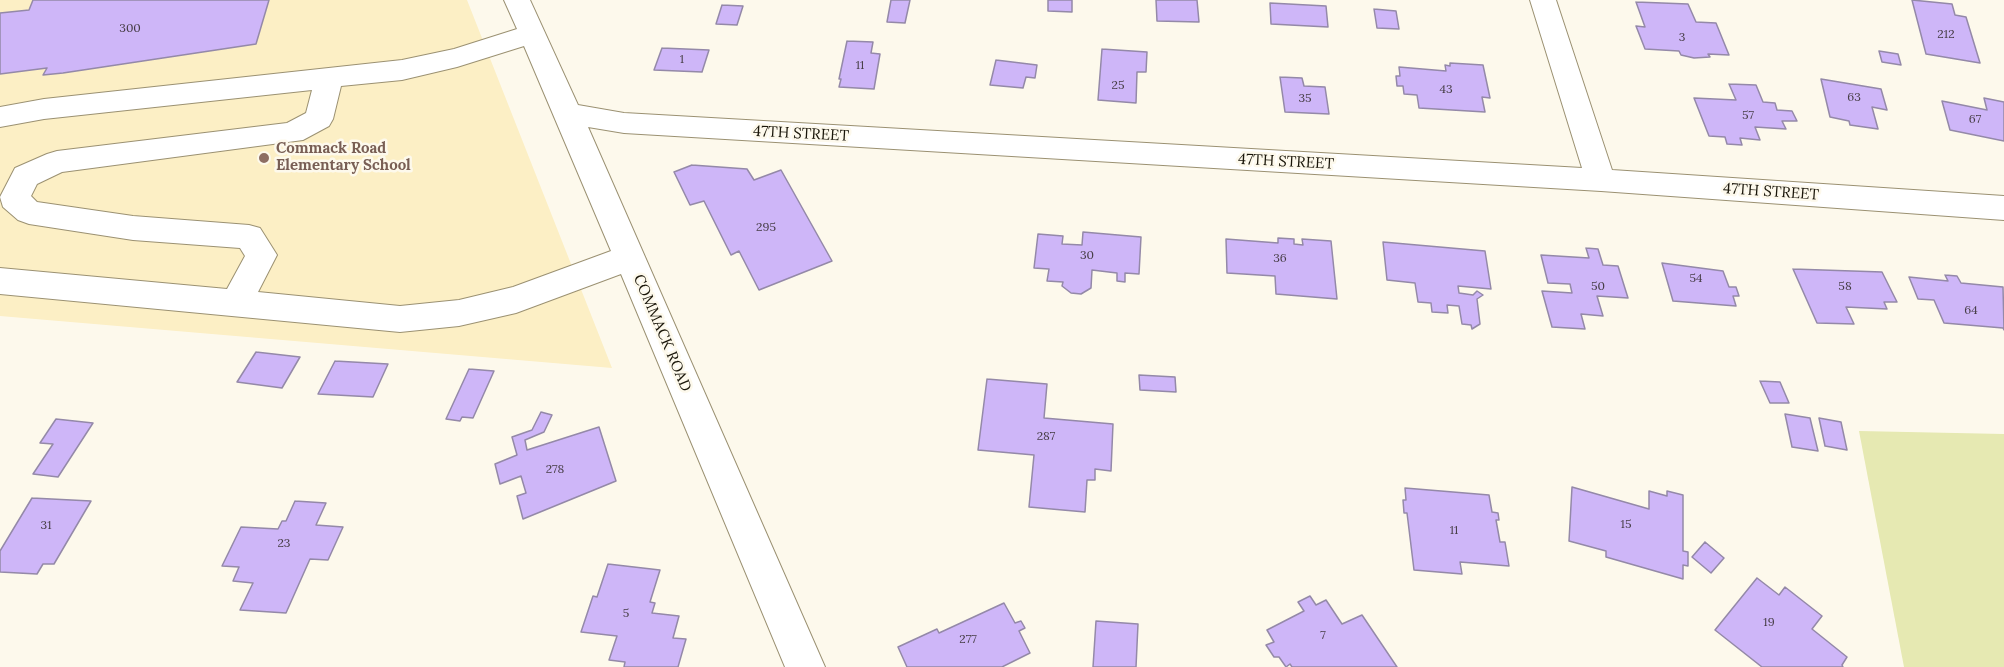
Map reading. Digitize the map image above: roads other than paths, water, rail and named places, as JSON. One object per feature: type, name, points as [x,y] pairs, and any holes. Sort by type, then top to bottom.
[{"type":"street","name":"COMMACK ROAD","points":[[517,0],[568,113],[805,667]]},
{"type":"street","points":[[1543,0],[1601,180]]},
{"type":"street","points":[[0,117],[32,110],[402,70],[457,58],[532,34]]},
{"type":"street","points":[[236,303],[261,255],[249,237],[133,228],[29,212],[14,199],[26,176],[57,162],[293,133],[319,118],[330,78]]},
{"type":"street","name":"47TH STREET","points":[[568,113],[624,123],[1601,180],[2004,208]]},
{"type":"street","points":[[0,281],[400,319],[459,313],[516,300],[630,257]]},
{"type":"place","name":"Commack Road Elementary School","points":[[264,158]]}]
